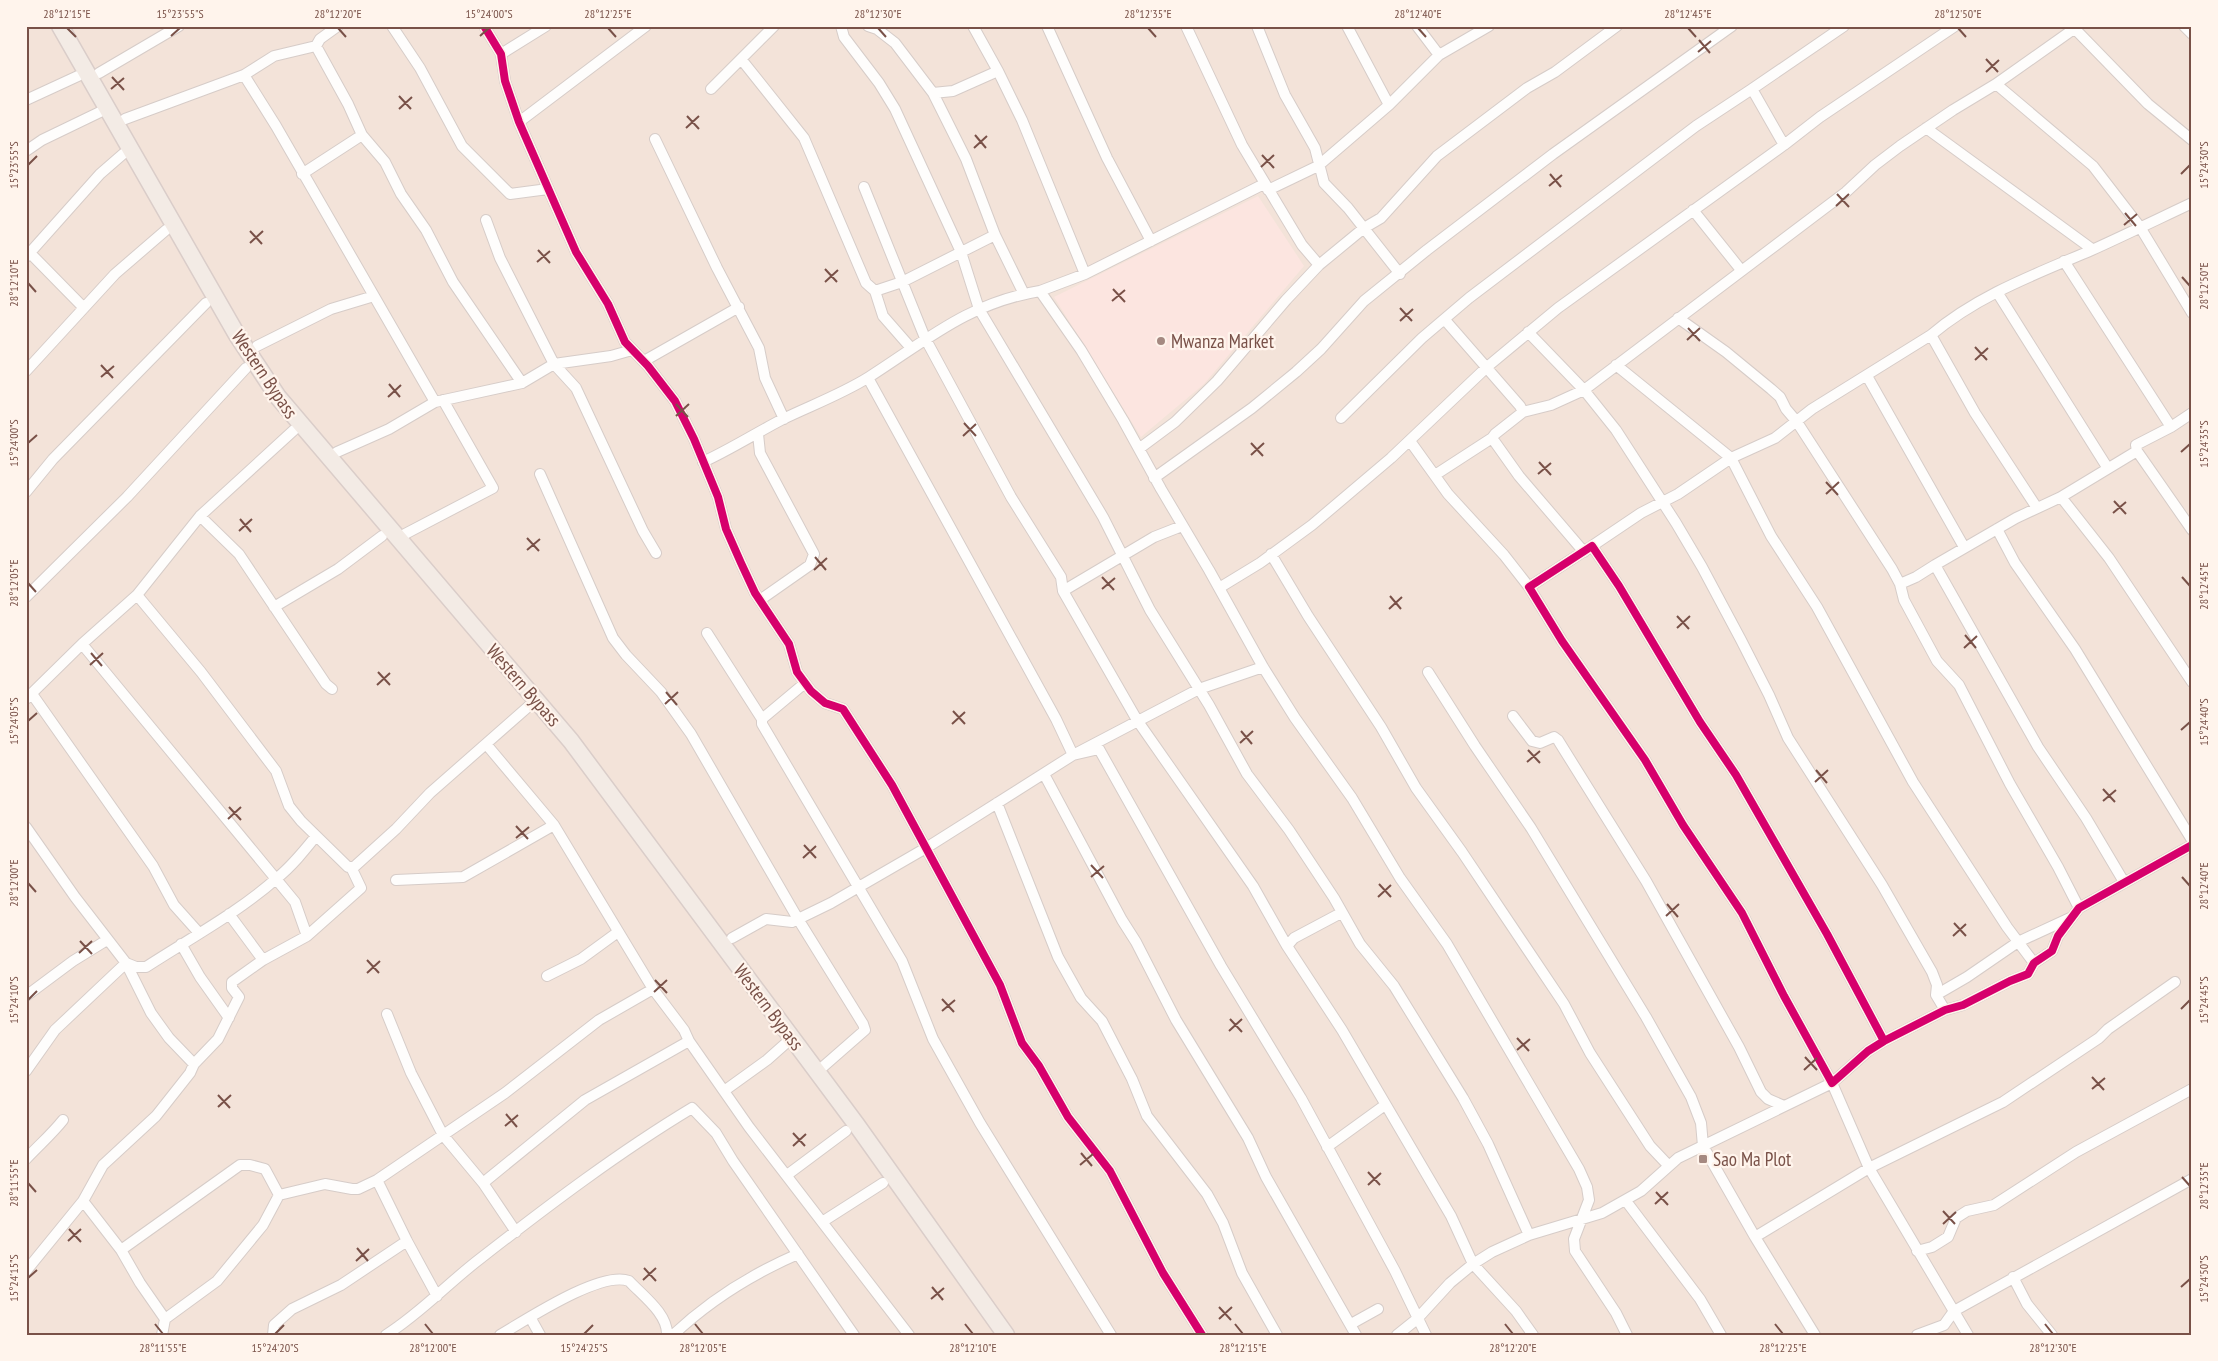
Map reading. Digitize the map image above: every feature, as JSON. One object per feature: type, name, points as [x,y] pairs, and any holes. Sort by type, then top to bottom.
[{"type":"main road","name":"Western Bypass","points":[[60,26],[237,336],[278,397],[571,741],[817,1072],[1006,1335]]},
{"type":"street","points":[[99,73],[179,26]]},
{"type":"street","points":[[125,119],[244,75],[274,56],[316,46],[320,39],[338,26]]},
{"type":"street","points":[[392,26],[420,68],[462,146],[510,194],[548,189]]},
{"type":"street","points":[[484,26],[501,54],[505,81],[519,122],[576,252],[603,296],[625,342],[644,361],[675,401],[718,497],[726,529],[760,600],[789,644],[797,672],[825,703],[843,709],[892,785],[1000,985],[1022,1043],[1039,1066],[1068,1117],[1110,1171],[1163,1273],[1202,1335]]},
{"type":"street","points":[[501,54],[546,26]]},
{"type":"street","points":[[519,122],[646,26]]},
{"type":"street","points":[[711,89],[774,26]]},
{"type":"street","points":[[841,26],[844,37],[879,83],[895,109],[961,252],[979,309],[1094,501],[1150,610],[1247,774],[1289,830],[1334,898],[1360,944],[1394,986],[1463,1098],[1488,1144],[1529,1235]]},
{"type":"street","points":[[868,26],[877,29],[895,43],[934,93],[966,158],[995,235],[1024,294]]},
{"type":"street","points":[[973,26],[1022,120],[1085,274]]},
{"type":"street","points":[[1047,26],[1108,158],[1151,241]]},
{"type":"street","points":[[1186,26],[1242,145],[1302,245],[1319,265]]},
{"type":"street","points":[[1257,26],[1285,95],[1315,148],[1318,166],[1324,183],[1364,228],[1400,274]]},
{"type":"street","points":[[1347,26],[1389,105]]},
{"type":"street","points":[[1417,26],[1439,55]]},
{"type":"street","points":[[703,462],[784,419],[868,378],[925,338],[958,318],[979,309],[1024,294],[1040,291],[1085,274],[1266,187],[1318,166],[1389,105],[1439,55],[1489,26]]},
{"type":"street","points":[[1140,448],[1175,422],[1217,381],[1286,300],[1319,265],[1364,228],[1381,218],[1438,156],[1527,88],[1555,72],[1617,26]]},
{"type":"street","points":[[1154,478],[1245,414],[1296,372],[1321,349],[1364,301],[1400,274],[1427,250],[1553,154],[1732,26]]},
{"type":"street","points":[[1341,418],[1386,372],[1469,298],[1689,132],[1844,26]]},
{"type":"street","points":[[1219,588],[1312,524],[1410,441],[1487,367],[1558,308],[1820,117],[1955,26]]},
{"type":"street","points":[[2184,26],[2192,34]]},
{"type":"street","points":[[1435,475],[1492,438],[1523,412],[1551,405],[1584,390],[1846,192],[1875,164],[1926,128],[1996,84],[2076,27],[2148,104],[2192,140]]},
{"type":"street","points":[[316,46],[362,134],[385,162],[401,194],[426,230],[453,282],[522,384]]},
{"type":"street","points":[[741,60],[804,138],[866,283],[875,291],[883,316],[911,348]]},
{"type":"street","points":[[934,93],[953,91],[998,71]]},
{"type":"street","points":[[244,75],[374,296],[493,488],[405,534]]},
{"type":"street","points":[[26,100],[78,76]]},
{"type":"street","points":[[1996,84],[2093,166],[2140,227],[2192,312]]},
{"type":"street","points":[[1752,89],[1784,145]]},
{"type":"street","points":[[26,151],[42,140],[100,112]]},
{"type":"street","points":[[1926,128],[2092,249]]},
{"type":"street","points":[[302,174],[362,134]]},
{"type":"street","points":[[655,139],[717,268],[759,348],[765,378],[784,419]]},
{"type":"street","points":[[84,308],[28,255],[100,174],[123,154]]},
{"type":"street","points":[[864,187],[925,338],[1010,497],[1061,577],[1063,591],[1137,720],[1253,886],[1287,946],[1324,1000],[1451,1216],[1473,1264],[1516,1311],[1533,1335]]},
{"type":"street","points":[[1529,587],[1635,517],[1678,494],[1731,458],[1775,438],[1812,409],[1931,335],[1948,320],[1997,292],[2192,203]]},
{"type":"street","points":[[1693,210],[1741,270]]},
{"type":"street","points":[[486,220],[500,258],[554,364],[576,388],[643,532],[656,553]]},
{"type":"street","points":[[26,371],[115,274],[166,230]]},
{"type":"street","points":[[875,291],[902,282],[995,235]]},
{"type":"street","points":[[2064,261],[2171,427]]},
{"type":"street","points":[[1040,291],[1081,350],[1140,448],[1154,478],[1263,667],[1295,718],[1352,798],[1400,878],[1467,977],[1580,1170],[1587,1187],[1589,1200],[1587,1210],[1579,1222],[1574,1240],[1575,1251],[1616,1313],[1627,1335]]},
{"type":"street","points":[[1997,292],[2107,467]]},
{"type":"street","points":[[257,346],[331,309],[374,296]]},
{"type":"street","points":[[26,492],[53,459],[206,303]]},
{"type":"street","points":[[644,361],[739,307]]},
{"type":"street","points":[[1678,318],[1726,352],[1780,396],[1786,409],[1797,422],[1879,546],[1900,584],[1904,600],[1937,661],[1959,685],[2010,784],[2058,868],[2078,908]]},
{"type":"street","points":[[1445,320],[1487,367],[1523,412]]},
{"type":"street","points":[[1528,332],[1584,390],[1616,430],[1702,566],[1770,695],[1788,738],[1882,886],[1932,972],[1937,984],[1936,995],[1945,1010]]},
{"type":"street","points":[[1931,335],[1976,413],[2037,508]]},
{"type":"street","points":[[337,452],[389,429],[439,401],[522,384],[554,364],[611,356],[632,350]]},
{"type":"street","points":[[1616,365],[1731,458],[1771,536],[1816,607],[1913,782],[2018,942],[2034,963]]},
{"type":"street","points":[[26,597],[128,497],[246,368]]},
{"type":"street","points":[[1867,376],[1964,547]]},
{"type":"street","points":[[868,378],[1051,710],[1073,755]]},
{"type":"street","points":[[2192,414],[2171,427],[2136,444],[2137,451],[2192,530]]},
{"type":"street","points":[[199,933],[174,905],[153,866],[29,696],[82,644],[137,595],[200,516],[294,430]]},
{"type":"street","points":[[758,434],[760,454],[814,554],[810,565],[760,600]]},
{"type":"street","points":[[1492,438],[1520,476],[1588,549],[1619,586],[1700,722],[1736,775],[1827,934],[1884,1041]]},
{"type":"street","points":[[1410,441],[1448,494],[1504,555],[1529,587],[1567,649],[1645,760],[1688,833],[1742,913],[1779,988],[1832,1083],[1869,1168],[1968,1335]]},
{"type":"street","points":[[1900,584],[1916,578],[1964,547],[2061,497],[2107,467],[2137,451]]},
{"type":"street","points":[[540,474],[613,638],[626,655],[661,692],[691,734],[798,919],[865,1030],[817,1072]]},
{"type":"street","points":[[2061,497],[2109,558],[2192,682]]},
{"type":"street","points":[[200,516],[239,554],[326,684],[332,689]]},
{"type":"street","points":[[1063,591],[1154,537],[1182,526]]},
{"type":"street","points":[[1997,529],[2015,563],[2076,648],[2192,840]]},
{"type":"street","points":[[274,607],[338,569],[382,536]]},
{"type":"street","points":[[1271,554],[1308,616],[1376,720],[1416,788],[1462,852],[1564,1004],[1590,1053],[1650,1146],[1668,1165]]},
{"type":"street","points":[[1935,565],[2038,747],[2086,818],[2124,882]]},
{"type":"street","points":[[26,1271],[83,1201],[103,1165],[156,1116],[190,1073],[194,1064],[218,1039],[239,997],[232,988],[232,982],[263,960],[307,936],[361,888],[351,867],[334,854],[301,821],[289,806],[276,771],[201,672],[137,595]]},
{"type":"street","points":[[707,633],[762,719],[762,724],[902,960],[933,1039],[980,1123],[1111,1335]]},
{"type":"street","points":[[82,644],[295,902],[307,936]]},
{"type":"street","points":[[732,938],[766,919],[788,922],[798,919],[860,887],[926,848],[1073,755],[1137,720],[1198,689],[1263,667]]},
{"type":"street","points":[[1428,672],[1475,746],[1531,828],[1641,1009],[1691,1097],[1701,1123],[1703,1146],[1755,1237],[1815,1335]]},
{"type":"street","points":[[762,719],[805,683]]},
{"type":"street","points":[[351,867],[364,860],[430,793],[530,706]]},
{"type":"street","points":[[1513,716],[1532,741],[1540,743],[1554,737],[1558,740],[1646,882],[1739,1047],[1761,1092],[1768,1099],[1784,1106]]},
{"type":"street","points":[[486,744],[554,825],[618,932],[650,980],[653,989],[684,1030],[689,1041],[724,1091],[909,1335]]},
{"type":"street","points":[[1073,755],[1099,749],[1221,966],[1296,1089],[1399,1279],[1426,1335]]},
{"type":"street","points":[[1044,774],[1122,920],[1136,942],[1176,1020],[1248,1138],[1266,1177],[1356,1335]]},
{"type":"street","points":[[997,803],[1058,957],[1081,998],[1102,1020],[1132,1078],[1147,1116],[1207,1194],[1223,1223],[1242,1273],[1277,1335]]},
{"type":"street","points":[[396,880],[463,877],[554,825]]},
{"type":"street","points":[[26,826],[75,897],[126,963],[151,1013],[169,1038],[194,1064]]},
{"type":"street","points":[[126,963],[136,967],[146,967],[229,914],[276,879],[297,860],[316,836]]},
{"type":"street","points":[[1397,1335],[1417,1319],[1450,1284],[1473,1264],[1508,1243],[1529,1235],[1579,1222],[1626,1201],[1654,1181],[1668,1165],[1678,1158],[1832,1083],[1868,1051],[1884,1041],[1945,1010],[1963,1005],[2028,974],[2034,963],[2052,951],[2058,936],[2078,908],[2192,845]]},
{"type":"street","points":[[1287,946],[1294,938],[1341,913]]},
{"type":"street","points":[[229,914],[263,960]]},
{"type":"street","points":[[1936,995],[1967,977],[2018,942],[2071,917]]},
{"type":"street","points":[[547,976],[581,959],[618,932]]},
{"type":"street","points":[[26,996],[73,961],[108,940]]},
{"type":"street","points":[[181,944],[200,977],[229,1018]]},
{"type":"street","points":[[26,1071],[54,1030],[126,963]]},
{"type":"street","points":[[1755,1237],[1869,1168],[2003,1102],[2099,1038],[2108,1029],[2175,982]]},
{"type":"street","points":[[279,1194],[325,1184],[358,1189],[377,1180],[505,1093],[599,1020],[653,989]]},
{"type":"street","points":[[387,1014],[411,1074],[443,1135],[483,1183],[516,1232]]},
{"type":"street","points":[[483,1183],[585,1100],[689,1041]]},
{"type":"street","points":[[724,1091],[767,1060],[785,1044]]},
{"type":"street","points":[[1917,1251],[1932,1247],[1948,1237],[1956,1218],[1967,1212],[1994,1205],[2076,1152],[2192,1089]]},
{"type":"street","points":[[1327,1147],[1385,1105]]},
{"type":"street","points":[[386,1335],[409,1321],[479,1259],[599,1169],[692,1108],[716,1134],[854,1335]]},
{"type":"street","points":[[26,1159],[50,1136],[63,1120]]},
{"type":"street","points":[[787,1175],[846,1131]]},
{"type":"street","points":[[121,1250],[240,1165],[250,1165],[265,1169],[279,1194]]},
{"type":"street","points":[[377,1180],[437,1296]]},
{"type":"street","points":[[1917,1335],[1944,1325],[1954,1311],[2192,1180]]},
{"type":"street","points":[[822,1222],[883,1182]]},
{"type":"street","points":[[162,1335],[166,1319],[217,1281],[263,1225],[279,1194]]},
{"type":"street","points":[[83,1201],[121,1250],[140,1283],[166,1319]]},
{"type":"street","points":[[1626,1201],[1700,1299],[1721,1335]]},
{"type":"street","points":[[1556,1228],[1574,1240]]},
{"type":"street","points":[[273,1335],[274,1326],[292,1309],[341,1284],[407,1241]]},
{"type":"street","points":[[673,1335],[692,1316],[724,1293],[763,1269],[798,1254]]},
{"type":"street","points":[[2013,1277],[2027,1304],[2052,1335]]},
{"type":"street","points":[[500,1335],[584,1289],[623,1278],[629,1281],[662,1316],[667,1328],[667,1335]]},
{"type":"street","points":[[1351,1324],[1378,1309]]},
{"type":"street","points":[[530,1317],[540,1335]]},
{"type":"shaded area","points":[[26,26],[2192,26],[2192,1335],[26,1335]]},
{"type":"shaded area","name":"Mwanza Market","points":[[1258,196],[1304,266],[1204,384],[1141,437],[1054,297]]},
{"type":"cycle path","points":[[484,26],[501,54],[505,81],[519,122],[576,252],[608,304],[625,342],[648,366],[675,401],[694,439],[718,497],[726,529],[741,563],[755,593],[789,644],[797,672],[811,691],[825,703],[843,709],[892,785],[1000,985],[1022,1043],[1039,1066],[1068,1117],[1110,1171],[1163,1273],[1202,1335]]},
{"type":"cycle path","points":[[1884,1041],[1827,934],[1736,775],[1700,722],[1619,586],[1592,546],[1529,587],[1562,641],[1645,760],[1683,825],[1742,913],[1784,996],[1832,1083],[1868,1051],[1884,1041],[1945,1010],[1963,1005],[2028,974],[2034,963],[2052,951],[2058,936],[2079,908],[2192,845]]},
{"type":"place","name":"Mwanza Market","points":[[1161,341]]},
{"type":"place","name":"Sao Ma Plot","points":[[1703,1159]]}]
